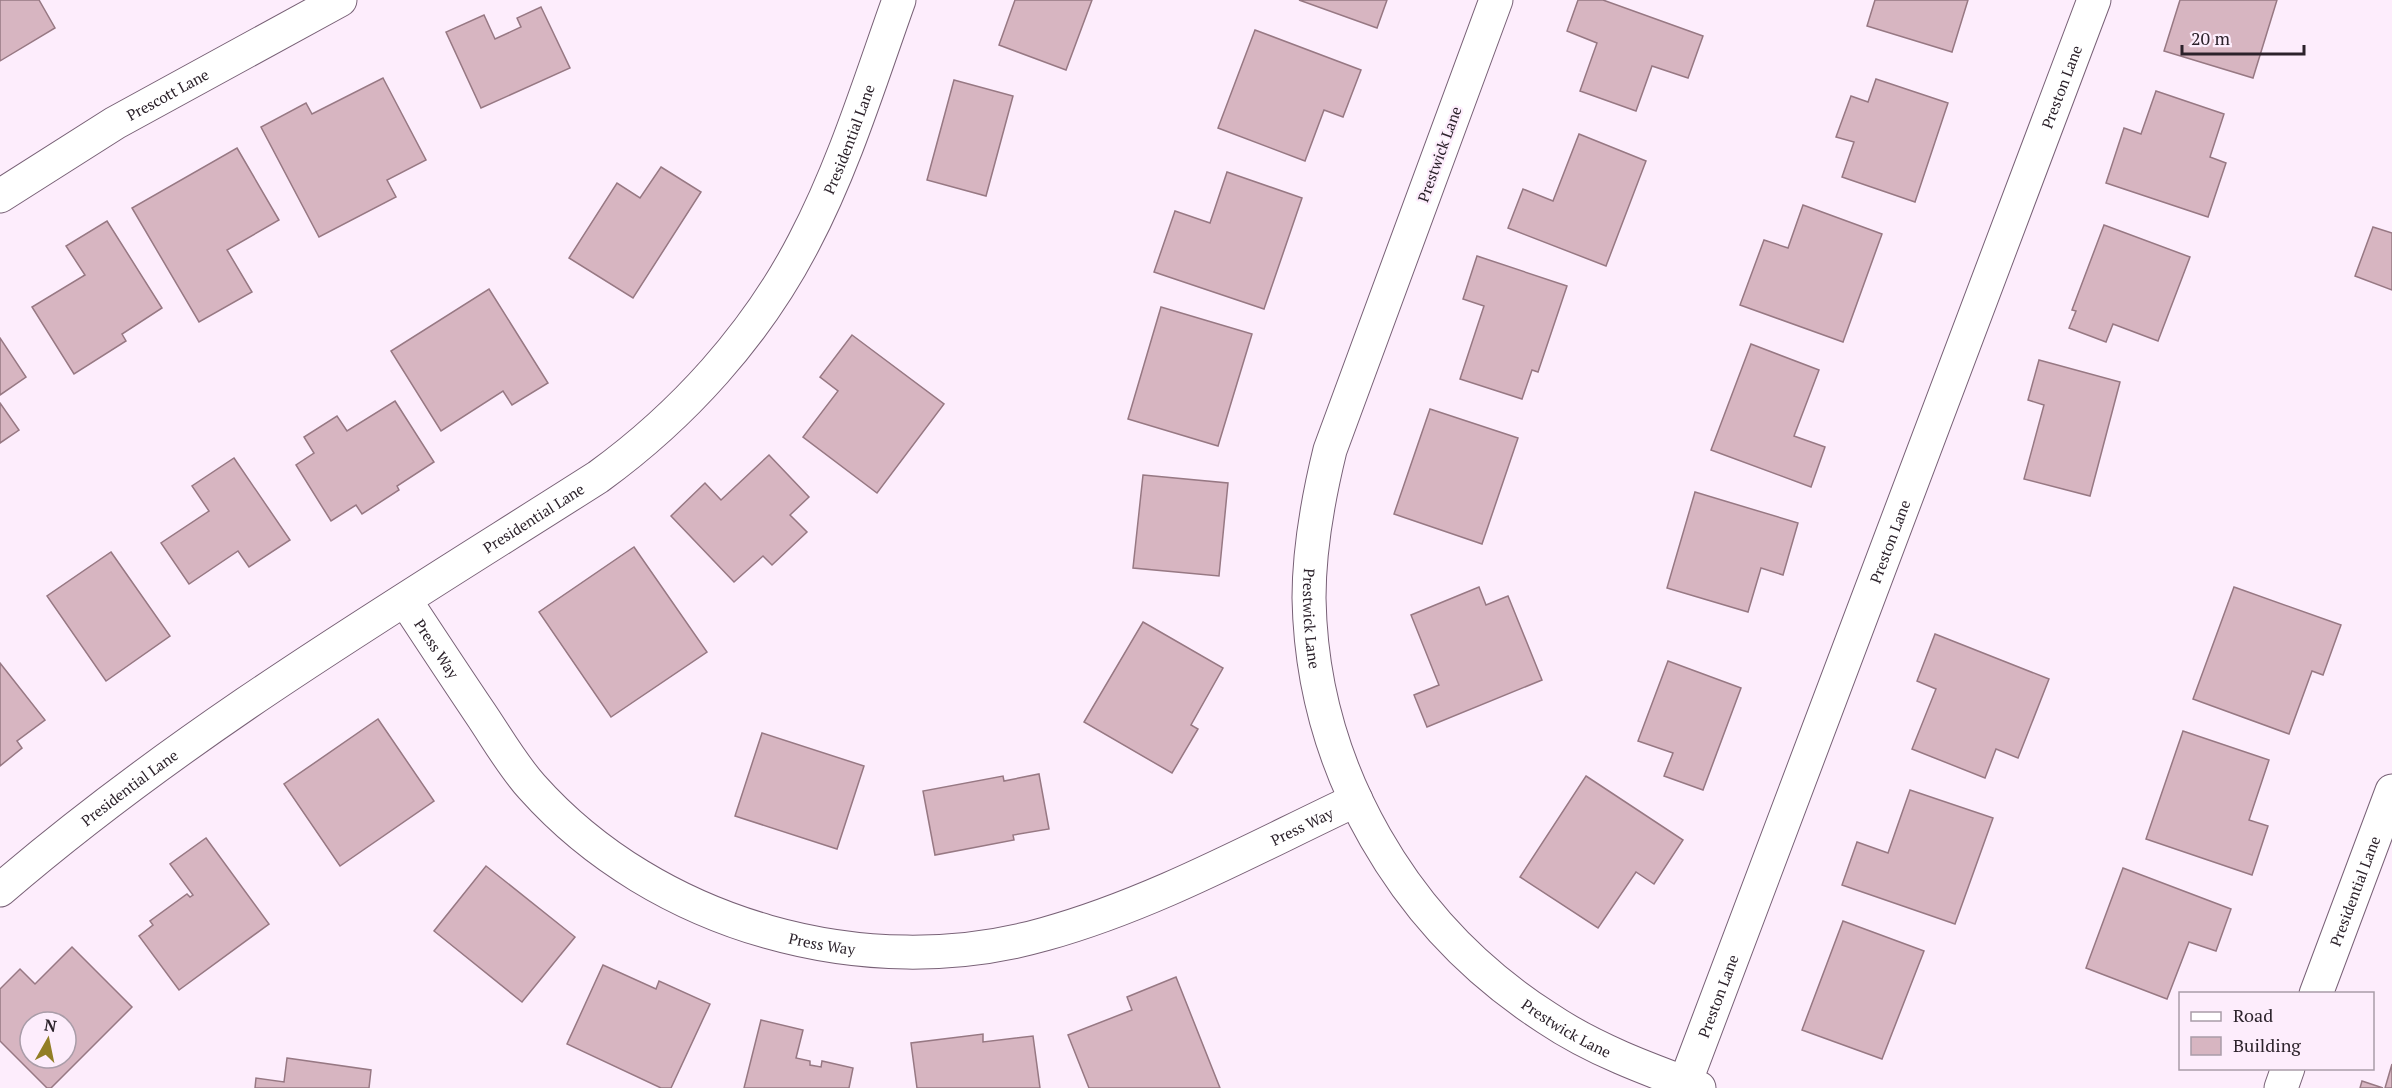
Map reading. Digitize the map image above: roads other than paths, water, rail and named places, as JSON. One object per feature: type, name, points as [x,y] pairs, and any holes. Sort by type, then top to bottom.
[{"type":"street","name":"Prescott Lane","points":[[0,196],[115,123],[340,0]]},
{"type":"street","name":"Presidential Lane","points":[[0,890],[63,835],[258,693],[598,477],[636,449],[712,374],[782,283],[805,242],[843,153],[899,0]]},
{"type":"street","name":"Prestwick Lane","points":[[1496,0],[1342,412],[1330,450],[1314,522],[1310,598],[1314,655],[1328,726],[1356,800],[1376,839],[1411,893],[1460,951],[1488,976],[1548,1020],[1582,1038],[1692,1085]]},
{"type":"street","name":"Preston Lane","points":[[1692,1085],[2094,0]]},
{"type":"street","name":"Press Way","points":[[405,600],[504,750],[531,786],[599,849],[675,895],[714,914],[805,941],[902,952],[1002,945],[1044,935],[1143,899],[1356,800]]},
{"type":"street","name":"Presidential Lane","points":[[2316,992],[2392,790]]},
{"type":"street","points":[[2281,1088],[2287,1070]]}]
